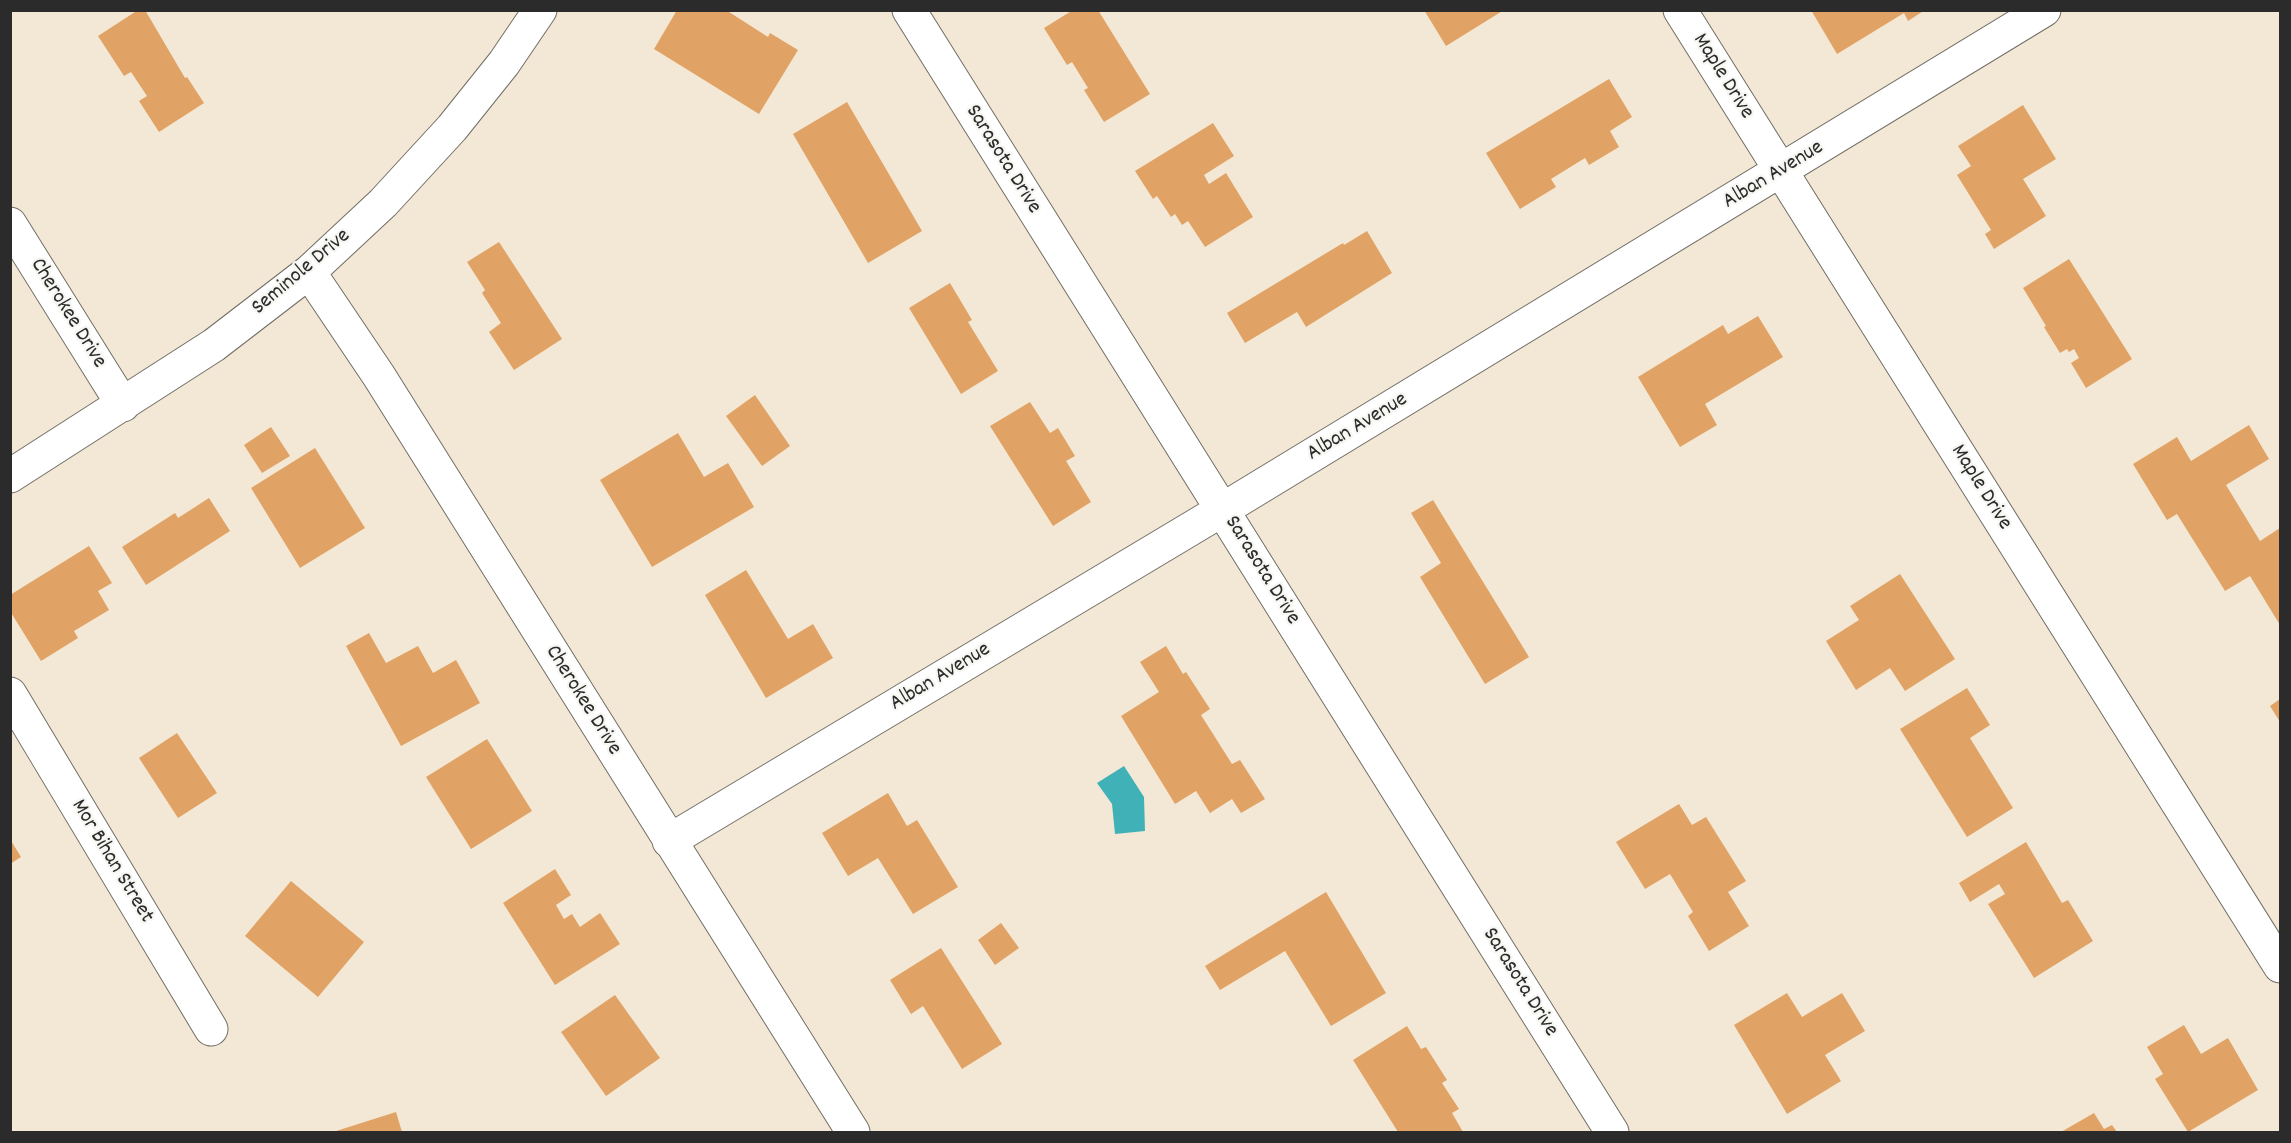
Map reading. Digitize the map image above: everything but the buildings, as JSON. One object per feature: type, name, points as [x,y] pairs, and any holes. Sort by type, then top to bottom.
[{"type":"street","name":"Seminole Drive","points":[[10,476],[214,345],[309,272],[383,204],[452,128],[504,63],[540,10]]},
{"type":"street","name":"Sarasota Drive","points":[[909,10],[1612,1132]]},
{"type":"street","name":"Maple Drive","points":[[1680,10],[2280,966]]},
{"type":"street","name":"Alban Avenue","points":[[669,841],[1222,510],[2044,10]]},
{"type":"street","name":"Cherokee Drive","points":[[10,224],[123,405]]},
{"type":"street","name":"Cherokee Drive","points":[[309,272],[379,376],[853,1132]]},
{"type":"street","name":"Mor Bihan Street","points":[[10,694],[211,1029]]},
{"type":"water","points":[[1124,766],[1144,797],[1145,831],[1115,834],[1112,804],[1097,783]]}]
